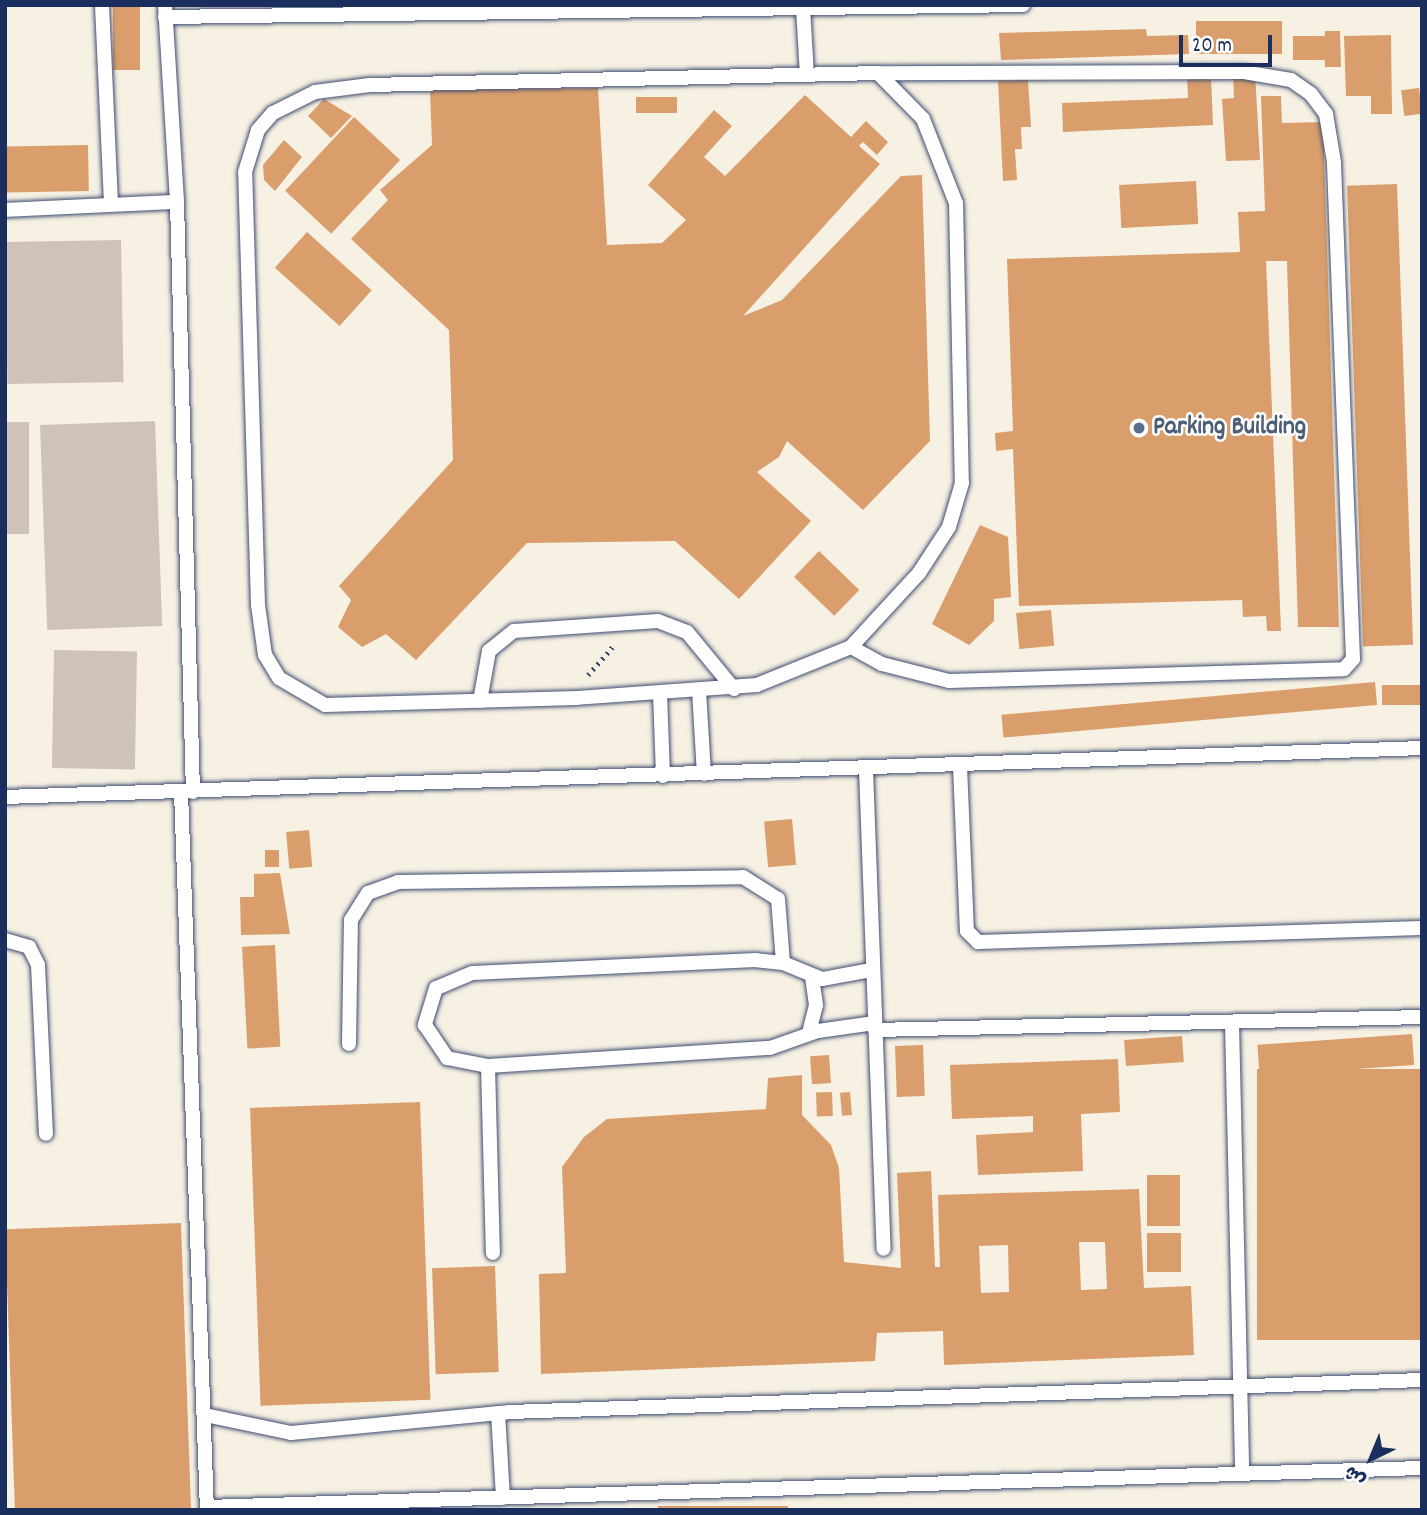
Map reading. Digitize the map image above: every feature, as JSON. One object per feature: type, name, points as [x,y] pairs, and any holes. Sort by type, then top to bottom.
[{"type":"lane","points":[[102,5],[111,204]]},
{"type":"lane","points":[[1023,5],[165,11],[177,202],[187,792],[207,1508],[1422,1468]]},
{"type":"lane","points":[[803,8],[807,75]]},
{"type":"lane","points":[[851,647],[893,667],[949,681],[1343,669],[1353,659],[1334,162],[1326,114],[1311,94],[1291,80],[1243,72],[878,73],[342,88],[291,101],[258,130],[245,172],[264,656],[278,678],[324,705],[577,698],[734,689],[786,678],[851,647],[919,573],[949,527],[962,483],[956,203],[923,120],[878,73]]},
{"type":"lane","points":[[5,210],[177,202]]},
{"type":"lane","points":[[480,701],[485,660],[504,635],[621,624],[679,626],[734,689]]},
{"type":"lane","points":[[699,690],[704,774]]},
{"type":"lane","points":[[660,693],[663,776]]},
{"type":"lane","points":[[5,797],[1422,748]]},
{"type":"lane","points":[[960,766],[967,932],[978,942],[1422,928]]},
{"type":"lane","points":[[866,769],[871,970],[884,1249]]},
{"type":"lane","points":[[349,1044],[351,920],[368,893],[398,882],[743,877],[778,899],[783,963]]},
{"type":"lane","points":[[5,940],[29,947],[38,965],[46,1134]]},
{"type":"lane","points":[[871,970],[812,976],[783,963],[453,976],[427,1005],[432,1044],[447,1058],[488,1066],[770,1048],[809,1033],[875,1027],[1233,1023],[1422,1017]]},
{"type":"lane","points":[[809,1033],[816,1005],[812,976]]},
{"type":"lane","points":[[1233,1023],[1242,1474]]},
{"type":"lane","points":[[488,1066],[493,1252]]},
{"type":"lane","points":[[205,1415],[291,1433],[498,1413],[1422,1380]]},
{"type":"lane","points":[[498,1413],[503,1498]]},
{"type":"path","points":[[577,698],[615,644],[621,624]]},
{"type":"shaded area","points":[[121,240],[123,382],[7,384],[5,242]]},
{"type":"shaded area","points":[[155,421],[162,626],[47,630],[40,425]]},
{"type":"shaded area","points":[[5,422],[29,422],[29,534],[5,534]]},
{"type":"shaded area","points":[[54,650],[137,651],[135,769],[52,768]]},
{"type":"building","points":[[113,5],[140,5],[140,70],[113,70]]},
{"type":"building","points":[[1196,21],[1282,21],[1282,54],[1196,54]]},
{"type":"building","points":[[1146,29],[1147,36],[1188,35],[1189,54],[1001,60],[999,33]]},
{"type":"building","points":[[1325,31],[1340,31],[1341,67],[1325,67],[1325,60],[1293,60],[1293,36],[1325,36]]},
{"type":"building","points":[[1391,35],[1392,114],[1371,114],[1371,96],[1346,96],[1344,36]]},
{"type":"building","points":[[1255,73],[1260,160],[1226,161],[1222,99],[1234,98],[1233,74]]},
{"type":"building","points":[[1211,76],[1213,125],[1063,132],[1062,103],[1188,98],[1187,77]]},
{"type":"building","points":[[1028,80],[1031,127],[1021,127],[1022,149],[1015,149],[1017,180],[1003,181],[998,81]]},
{"type":"building","points":[[598,88],[607,245],[662,243],[686,220],[648,185],[714,110],[732,126],[704,157],[725,176],[805,95],[851,137],[866,121],[888,142],[877,155],[863,142],[859,146],[880,164],[743,316],[782,300],[901,176],[922,175],[930,441],[863,510],[787,441],[779,457],[757,472],[811,521],[739,599],[675,541],[527,543],[416,660],[386,634],[362,647],[338,627],[351,600],[339,586],[453,460],[449,330],[351,239],[388,200],[380,190],[432,145],[430,90]]},
{"type":"building","points":[[1419,88],[1422,114],[1404,116],[1401,90]]},
{"type":"building","points":[[1261,96],[1281,96],[1282,123],[1323,122],[1339,627],[1298,627],[1287,261],[1266,261],[1281,631],[1267,631],[1266,616],[1243,617],[1242,600],[1019,606],[1013,449],[996,451],[995,433],[1013,431],[1007,259],[1240,252],[1238,212],[1265,211]]},
{"type":"building","points":[[636,97],[677,97],[677,113],[636,113]]},
{"type":"building","points":[[324,99],[352,116],[331,138],[308,116]]},
{"type":"building","points":[[354,117],[400,160],[331,234],[285,191]]},
{"type":"building","points":[[284,140],[302,157],[275,191],[264,180],[263,165]]},
{"type":"building","points":[[88,145],[89,191],[6,192],[5,146]]},
{"type":"building","points":[[1196,181],[1198,224],[1121,228],[1119,185]]},
{"type":"building","points":[[1397,184],[1413,645],[1363,646],[1347,186]]},
{"type":"building","points":[[307,232],[372,290],[340,326],[275,268]]},
{"type":"building","points":[[980,525],[1008,537],[1011,597],[994,599],[994,621],[969,645],[932,624]]},
{"type":"building","points":[[819,551],[859,590],[834,616],[794,577]]},
{"type":"building","points":[[1051,610],[1054,646],[1019,649],[1016,613]]},
{"type":"building","points":[[1375,682],[1377,705],[1003,738],[1001,715]]},
{"type":"building","points":[[1382,685],[1422,685],[1422,705],[1382,705]]},
{"type":"building","points":[[792,819],[796,865],[768,867],[764,821]]},
{"type":"building","points":[[309,830],[312,867],[289,869],[286,832]]},
{"type":"building","points":[[265,850],[279,850],[279,867],[265,867]]},
{"type":"building","points":[[280,873],[290,934],[241,935],[240,897],[254,897],[254,874]]},
{"type":"building","points":[[275,945],[280,1047],[247,1049],[242,947]]},
{"type":"building","points":[[1412,1034],[1414,1065],[1260,1076],[1257,1045]]},
{"type":"building","points":[[1182,1036],[1184,1062],[1126,1066],[1124,1040]]},
{"type":"building","points":[[923,1045],[925,1096],[897,1097],[895,1046]]},
{"type":"building","points":[[829,1055],[831,1083],[812,1084],[810,1056]]},
{"type":"building","points":[[1118,1059],[1120,1112],[1081,1114],[1083,1171],[978,1175],[976,1135],[1033,1132],[1033,1116],[952,1119],[950,1065]]},
{"type":"building","points":[[1257,1069],[1422,1069],[1422,1340],[1257,1340]]},
{"type":"building","points":[[802,1075],[802,1115],[831,1145],[839,1168],[844,1262],[901,1268],[897,1173],[931,1171],[935,1267],[940,1267],[938,1195],[1139,1189],[1144,1288],[1191,1286],[1194,1355],[944,1365],[943,1331],[877,1333],[875,1361],[541,1374],[539,1274],[566,1273],[562,1167],[584,1137],[607,1119],[766,1109],[768,1078]],"holes":[[[1079,1242],[1105,1242],[1107,1289],[1081,1290]],[[1008,1245],[1009,1292],[981,1293],[979,1246]]]},
{"type":"building","points":[[832,1092],[833,1116],[817,1117],[816,1093]]},
{"type":"building","points":[[850,1092],[852,1115],[842,1116],[840,1093]]},
{"type":"building","points":[[420,1102],[430,1400],[261,1406],[250,1108]]},
{"type":"building","points":[[1147,1175],[1180,1175],[1180,1226],[1147,1226]]},
{"type":"building","points":[[181,1223],[191,1510],[15,1510],[5,1229]]},
{"type":"building","points":[[1147,1233],[1181,1233],[1181,1272],[1147,1272]]},
{"type":"building","points":[[495,1266],[499,1372],[436,1374],[432,1268]]},
{"type":"building","points":[[658,1506],[788,1506],[788,1510],[658,1510]]},
{"type":"place","name":"Parking Building","points":[[1139,428]]}]
